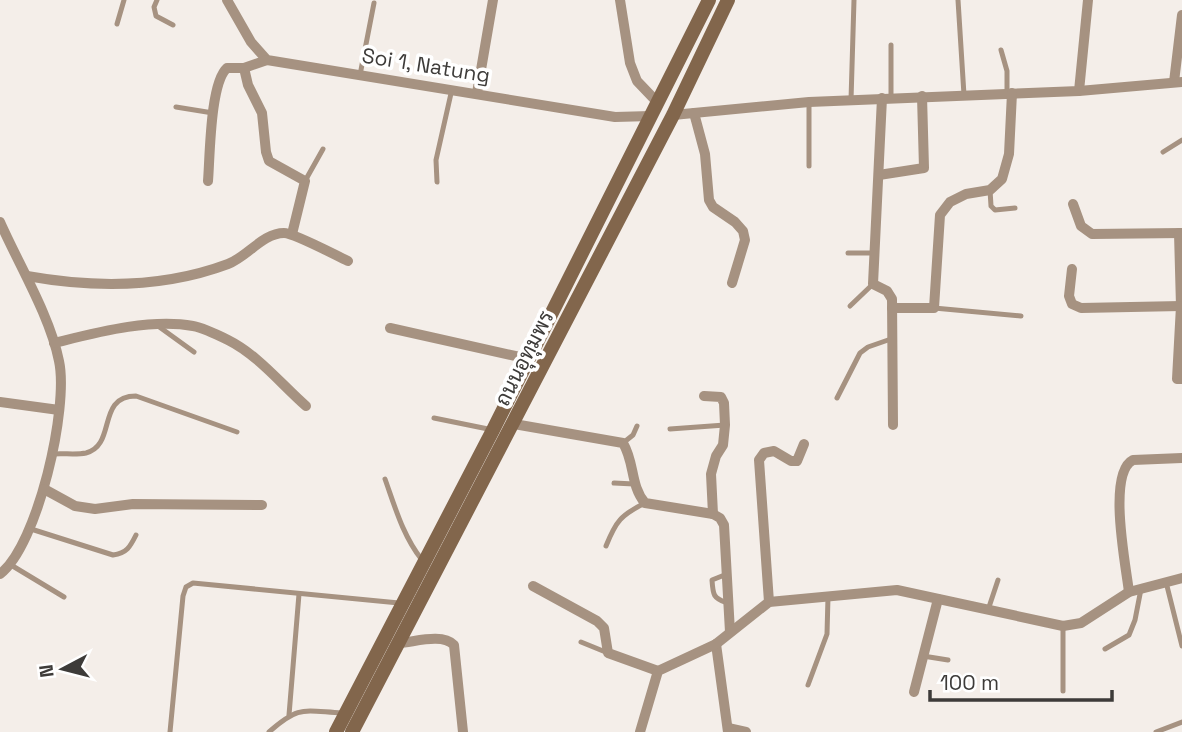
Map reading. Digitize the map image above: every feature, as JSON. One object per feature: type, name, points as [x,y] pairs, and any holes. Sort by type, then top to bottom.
[{"type":"street","points":[[208,181],[213,113],[220,75],[230,67],[244,68],[267,60],[251,42],[227,0]]},
{"type":"street","points":[[235,13],[239,0]]},
{"type":"street","points":[[478,93],[493,0]]},
{"type":"street","points":[[620,0],[630,63],[637,80],[654,110],[673,115],[810,102],[1079,91],[1178,82],[1182,15]]},
{"type":"street","name":"ถนนอุทุมพร","points":[[335,732],[493,430],[709,0]]},
{"type":"street","name":"ถนนอุทุมพร","points":[[352,732],[673,115],[728,0]]},
{"type":"street","points":[[1079,91],[1088,0]]},
{"type":"street","name":"Soi 1, Natung","points":[[267,60],[615,117],[654,110]]},
{"type":"street","points":[[244,68],[248,85],[262,113],[269,161],[304,181],[292,234]]},
{"type":"street","points":[[892,308],[934,308],[940,215],[950,202],[966,194],[990,190],[1002,179],[1009,154],[1009,93]]},
{"type":"street","points":[[879,175],[924,168],[922,96]]},
{"type":"street","points":[[887,98],[873,253],[873,284],[887,291],[892,299],[893,425]]},
{"type":"street","points":[[694,113],[705,154],[709,200],[713,207],[743,231],[745,240],[732,283]]},
{"type":"street","points":[[1073,204],[1081,226],[1093,234],[1181,233],[1177,379],[1182,379]]},
{"type":"street","points":[[0,222],[27,276],[54,343],[62,380],[44,489],[31,529],[11,565],[0,574]]},
{"type":"street","points":[[27,276],[96,285],[175,279],[232,263],[272,236],[282,233],[292,234],[348,261]]},
{"type":"street","points":[[1072,269],[1069,296],[1072,304],[1081,308],[1181,306]]},
{"type":"street","points":[[54,343],[103,331],[156,325],[193,326],[229,340],[262,364],[306,406]]},
{"type":"street","points":[[390,328],[529,359]]},
{"type":"street","points":[[704,396],[721,397],[724,404],[723,445],[716,456],[711,474],[713,514]]},
{"type":"street","points":[[0,402],[59,410]]},
{"type":"street","points":[[514,424],[623,443],[632,461],[637,493],[645,503],[713,514],[720,518],[724,525],[730,632]]},
{"type":"street","points":[[769,602],[759,460],[764,453],[774,451],[791,461],[797,461],[804,444]]},
{"type":"street","points":[[1129,592],[1119,499],[1123,472],[1133,460],[1182,457]]},
{"type":"street","points":[[44,489],[75,506],[95,509],[133,504],[262,505]]},
{"type":"street","points":[[533,586],[597,621],[604,628],[608,653],[658,671],[716,644],[769,602],[897,590],[1063,626],[1081,623],[1129,592],[1182,578]]},
{"type":"street","points":[[914,692],[938,599]]},
{"type":"street","points":[[399,643],[440,638],[449,640],[454,645],[463,732]]},
{"type":"street","points":[[716,644],[728,730],[746,732]]},
{"type":"street","points":[[640,732],[658,671]]},
{"type":"lane","points":[[117,24],[124,0]]},
{"type":"lane","points":[[157,0],[154,7],[156,16],[173,26]]},
{"type":"lane","points":[[851,100],[854,0]]},
{"type":"lane","points":[[958,0],[964,95]]},
{"type":"lane","points":[[360,75],[374,3]]},
{"type":"lane","points":[[887,98],[891,45]]},
{"type":"lane","points":[[1001,50],[1009,93]]},
{"type":"lane","points":[[438,182],[436,160],[452,89]]},
{"type":"lane","points":[[809,166],[810,102]]},
{"type":"lane","points":[[176,107],[213,113]]},
{"type":"lane","points":[[1163,152],[1182,140]]},
{"type":"lane","points":[[304,181],[323,149]]},
{"type":"lane","points":[[990,190],[991,206],[995,210],[1015,208]]},
{"type":"lane","points":[[848,253],[873,253]]},
{"type":"lane","points":[[850,306],[873,284]]},
{"type":"lane","points":[[934,308],[1021,316]]},
{"type":"lane","points":[[156,325],[194,352]]},
{"type":"lane","points":[[837,398],[860,353],[868,347],[891,339]]},
{"type":"lane","points":[[51,454],[87,453],[98,446],[114,402],[123,396],[136,396],[237,432]]},
{"type":"lane","points":[[434,418],[493,430]]},
{"type":"lane","points":[[670,429],[725,425]]},
{"type":"lane","points":[[623,443],[637,426]]},
{"type":"lane","points":[[385,479],[406,538],[424,563]]},
{"type":"lane","points":[[614,483],[634,484]]},
{"type":"lane","points":[[606,546],[614,524],[627,512],[645,503]]},
{"type":"lane","points":[[31,529],[113,555],[124,554],[136,535]]},
{"type":"lane","points":[[11,565],[64,597]]},
{"type":"lane","points":[[727,574],[712,580],[715,599],[728,603]]},
{"type":"lane","points":[[988,610],[998,580]]},
{"type":"lane","points":[[1166,582],[1182,646]]},
{"type":"lane","points":[[170,732],[183,596],[186,587],[193,583],[402,604]]},
{"type":"lane","points":[[1104,649],[1129,635],[1141,589]]},
{"type":"lane","points":[[289,715],[299,593]]},
{"type":"lane","points":[[808,685],[827,634],[828,597]]},
{"type":"lane","points":[[1063,626],[1063,691]]},
{"type":"lane","points":[[581,642],[608,653]]},
{"type":"lane","points":[[923,656],[948,660]]},
{"type":"lane","points":[[269,732],[289,715],[300,711],[345,713]]},
{"type":"lane","points":[[1156,732],[1182,722]]}]
